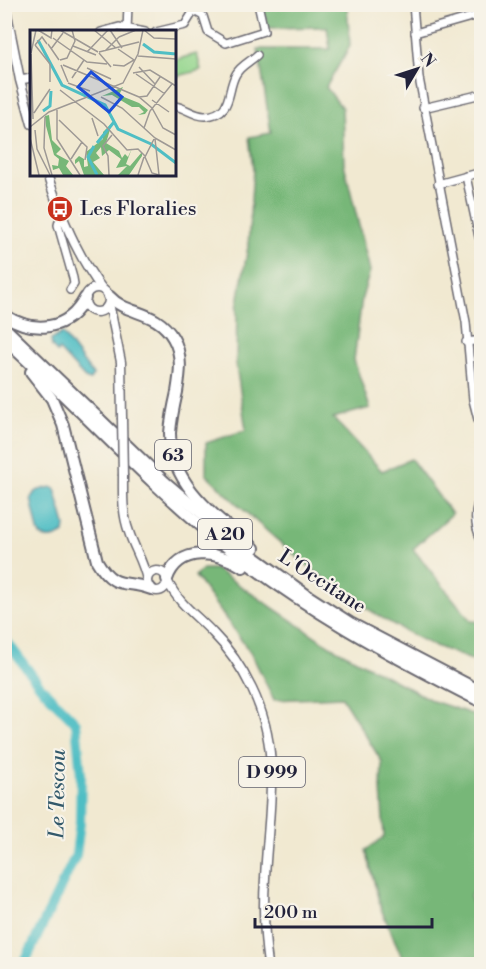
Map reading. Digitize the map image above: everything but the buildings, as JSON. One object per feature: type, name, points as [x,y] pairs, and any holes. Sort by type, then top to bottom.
[{"type":"highway","points":[[4,315],[30,326],[52,326],[74,314],[86,296]]},
{"type":"highway","name":"63","points":[[107,296],[120,305],[156,320],[169,332],[176,343],[180,371],[170,434],[174,462],[187,487],[305,599]]},
{"type":"highway","name":"L'Occitane","points":[[4,327],[184,499],[305,599],[482,692]]},
{"type":"highway","points":[[4,340],[43,386],[58,410],[93,550],[101,569],[122,584],[152,587]]},
{"type":"highway","name":"L'Occitane","points":[[4,340],[178,505],[240,557],[392,656],[482,702]]},
{"type":"highway","points":[[167,580],[172,567],[182,559],[202,554],[216,554],[234,561],[305,599]]},
{"type":"main road","points":[[5,4],[20,80],[30,117]]},
{"type":"main road","points":[[48,176],[63,218],[89,270],[107,296],[121,362],[124,516],[152,587]]},
{"type":"main road","points":[[89,270],[91,278],[86,296],[88,309],[106,319],[115,329]]},
{"type":"main road","points":[[86,296],[94,289],[107,296]]},
{"type":"main road","points":[[95,312],[104,311],[107,296]]},
{"type":"main road","points":[[136,548],[149,564],[164,573],[167,580],[163,589],[152,587]]},
{"type":"main road","points":[[152,587],[151,573],[158,571]]},
{"type":"main road","name":"D 999","points":[[167,580],[185,606],[211,630],[235,660],[253,691],[267,731],[273,773],[264,895],[268,964]]},
{"type":"main road","name":"D 999","points":[[152,587],[185,606]]},
{"type":"street","points":[[108,30],[119,27],[127,30],[128,4]]},
{"type":"street","points":[[164,30],[185,25],[196,8],[203,16],[208,32],[226,43],[264,34],[258,4]]},
{"type":"street","points":[[413,4],[418,78],[466,322],[473,400],[482,435]]},
{"type":"street","points":[[415,33],[482,14]]},
{"type":"street","points":[[176,106],[199,115],[214,114],[220,111],[228,103],[233,80],[238,71],[257,56]]},
{"type":"street","points":[[20,80],[30,78]]},
{"type":"street","points":[[423,108],[482,94]]},
{"type":"street","points":[[438,184],[482,172]]},
{"type":"street","points":[[466,176],[479,237],[482,237]]},
{"type":"street","points":[[63,218],[59,220],[58,225],[73,278],[74,284],[70,290]]},
{"type":"street","points":[[466,342],[482,340]]},
{"type":"street","points":[[482,493],[475,514],[482,541]]},
{"type":"green space","points":[[262,5],[347,5],[350,46],[326,87],[342,108],[344,164],[370,271],[362,298],[354,360],[370,408],[333,418],[382,471],[411,459],[452,514],[413,549],[471,621],[481,622],[481,664],[426,642],[366,608],[337,588],[256,522],[206,474],[206,443],[246,430],[236,365],[237,308],[248,247],[253,169],[249,137],[271,133],[258,49],[330,49],[327,27],[268,28]]},
{"type":"green space","points":[[197,54],[201,70],[176,76],[176,59]]},
{"type":"green space","points":[[203,569],[215,569],[330,646],[433,701],[481,717],[481,880],[470,896],[481,925],[481,964],[405,964],[381,909],[366,850],[384,837],[382,762],[342,697],[274,700],[252,655],[195,576]]},
{"type":"water","points":[[62,333],[93,375],[90,380],[85,378],[59,350],[57,352],[52,347],[51,340]]},
{"type":"water","points":[[51,487],[55,489],[65,525],[64,533],[49,538],[43,537],[38,531],[31,498],[37,491]]},
{"type":"waterway","name":"Le Tescou","points":[[4,638],[40,686],[76,723],[81,774],[80,822],[76,855],[24,964]]},
{"type":"place","name":"Les Floralies","points":[[60,209]]}]
